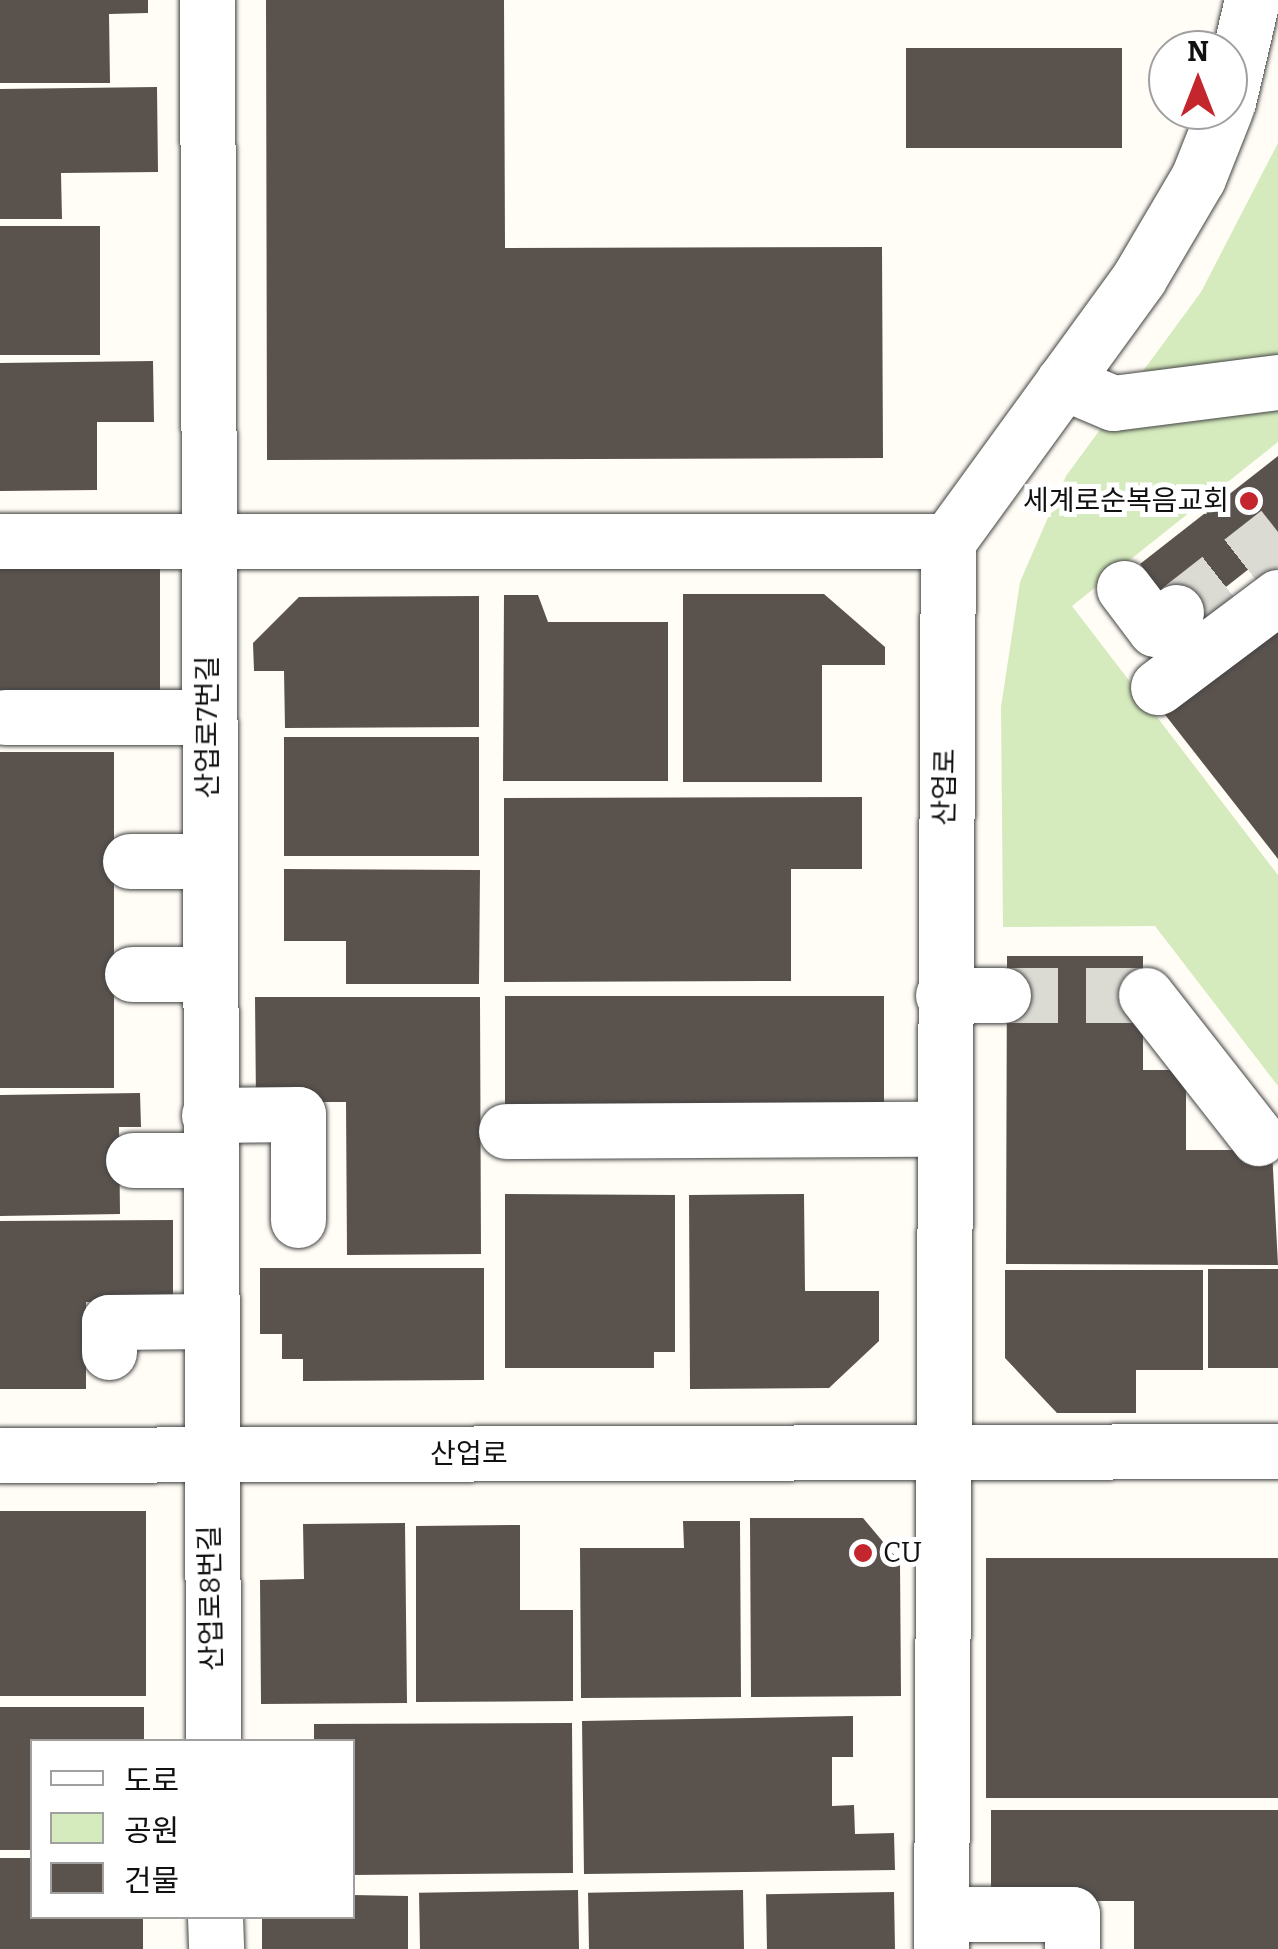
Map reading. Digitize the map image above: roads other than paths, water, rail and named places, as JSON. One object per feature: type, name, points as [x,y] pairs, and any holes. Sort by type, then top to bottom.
[{"type":"street","name":"산업로7번길","points":[[207,0],[209,1454]]},
{"type":"street","points":[[1248,55],[1258,31]]},
{"type":"street","points":[[0,541],[948,541],[1158,244],[1215,130]]},
{"type":"street","points":[[1064,382],[1113,404],[1278,382]]},
{"type":"street","name":"산업로","points":[[937,1452],[948,541]]},
{"type":"street","points":[[1124,588],[1155,628],[1176,612]]},
{"type":"street","points":[[1158,687],[1278,598]]},
{"type":"street","points":[[4,717],[208,717]]},
{"type":"street","points":[[130,861],[208,861]]},
{"type":"street","points":[[132,974],[209,974]]},
{"type":"street","points":[[943,996],[1002,996]]},
{"type":"street","points":[[1146,996],[1258,1138]]},
{"type":"street","points":[[133,1160],[298,1114],[298,1220]]},
{"type":"street","points":[[506,1131],[941,1130]]},
{"type":"street","points":[[108,1352],[108,1322],[209,1321]]},
{"type":"street","name":"산업로","points":[[0,1454],[1278,1451]]},
{"type":"street","points":[[937,1452],[941,1932],[1072,1914],[1072,1949]]},
{"type":"street","name":"산업로8번길","points":[[209,1454],[213,1739]]},
{"type":"street","points":[[215,1919],[216,1949]]},
{"type":"tunnel","points":[[1176,612],[1278,532]]},
{"type":"tunnel","points":[[1003,995],[1146,995]]},
{"type":"place","name":"세계로순복음교회","points":[[1249,501]]},
{"type":"place","name":"CU","points":[[863,1553]]}]
